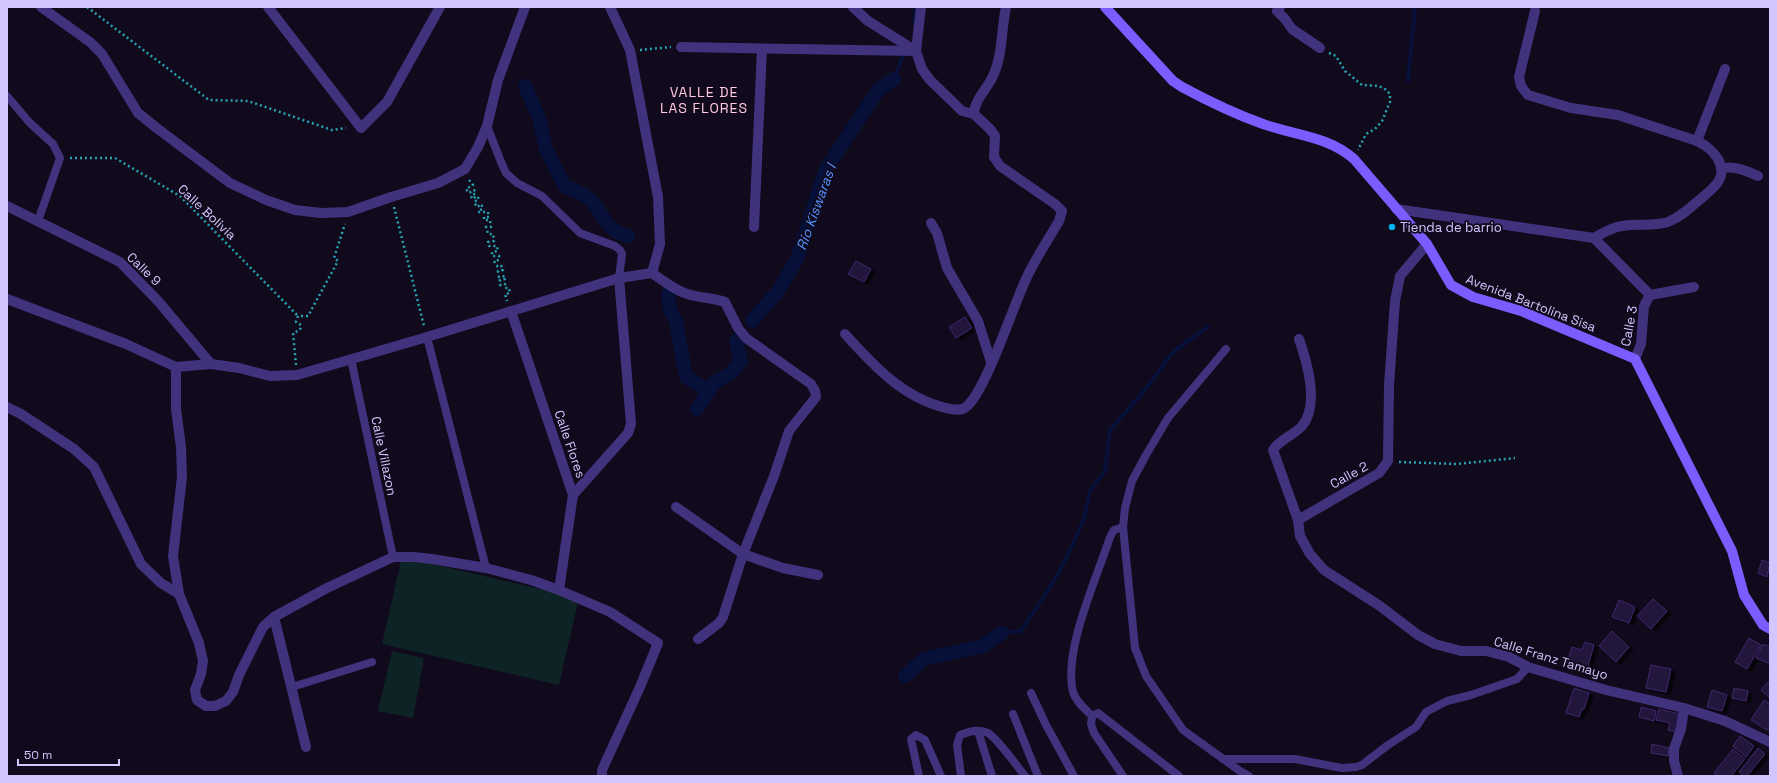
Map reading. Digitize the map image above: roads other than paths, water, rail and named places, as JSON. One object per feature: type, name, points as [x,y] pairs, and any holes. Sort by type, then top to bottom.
[{"type":"street","points":[[41,7],[90,42],[102,54],[138,112],[158,130],[230,183],[266,200],[295,210],[321,213],[348,212],[438,183],[465,170],[478,147],[487,126],[498,80],[525,7]]},
{"type":"street","points":[[268,7],[361,128],[387,102],[440,7]]},
{"type":"street","points":[[610,7],[630,50],[658,197],[660,244],[652,273]]},
{"type":"street","points":[[853,7],[868,21],[916,51]]},
{"type":"street","points":[[845,334],[870,361],[906,392],[937,406],[956,410],[966,408],[981,386],[1026,277],[1059,221],[1062,211],[1055,204],[1000,166],[994,157],[995,136],[990,129],[974,114],[962,111],[930,80],[922,69],[916,51],[921,7]]},
{"type":"street","points":[[974,114],[974,107],[992,77],[997,64],[1006,7]]},
{"type":"street","name":"Avenida Bartolina Sisa","points":[[1105,7],[1173,81],[1202,98],[1262,124],[1319,139],[1343,150],[1354,159],[1427,244],[1451,285],[1473,298],[1521,311],[1635,359]]},
{"type":"street","points":[[1278,9],[1292,29],[1320,48]]},
{"type":"street","points":[[1535,11],[1519,78],[1521,86],[1528,95],[1570,108],[1618,115],[1698,141],[1710,148],[1723,168],[1721,177],[1713,188],[1679,216],[1667,222],[1622,226],[1610,229],[1594,238]]},
{"type":"street","points":[[681,46],[762,49],[916,51]]},
{"type":"street","points":[[754,226],[762,49]]},
{"type":"street","points":[[1698,141],[1725,69]]},
{"type":"street","points":[[1723,168],[1732,167],[1742,169],[1758,176]]},
{"type":"street","name":"Calle 9","points":[[7,206],[120,262],[158,301],[211,364]]},
{"type":"street","points":[[1396,209],[1594,238],[1650,295]]},
{"type":"street","points":[[931,223],[937,232],[947,268],[978,321],[991,362]]},
{"type":"street","name":"Calle 2","points":[[1298,520],[1379,473],[1388,461],[1389,385],[1395,301],[1400,276],[1427,244]]},
{"type":"street","points":[[7,299],[126,344],[176,367],[211,364],[239,368],[270,376],[297,375],[619,278],[652,273],[675,288],[690,295],[725,302],[738,328],[746,338],[811,384],[815,391],[816,397],[789,431],[774,476],[743,554],[723,617],[719,623],[698,639]]},
{"type":"street","points":[[573,495],[628,433],[631,424],[619,278]]},
{"type":"street","name":"Calle 3","points":[[1635,359],[1641,344],[1644,306],[1650,295],[1694,287]]},
{"type":"street","name":"Calle Flores","points":[[514,310],[573,495],[559,590]]},
{"type":"street","points":[[1298,520],[1273,450],[1277,444],[1300,427],[1307,418],[1310,403],[1310,378],[1299,339]]},
{"type":"street","points":[[1635,359],[1732,551],[1744,595],[1768,625]]},
{"type":"street","points":[[176,367],[176,409],[181,447],[182,477],[173,556],[179,594],[199,643],[203,661],[201,674],[195,690],[197,700],[206,706],[215,706],[226,701],[233,692],[239,675],[263,627],[274,617],[327,588],[393,558],[414,557],[486,568],[531,580],[559,590],[610,612],[658,643],[640,687],[602,770],[602,776]]},
{"type":"street","points":[[7,407],[21,414],[74,449],[94,467],[141,564],[161,583],[179,594]]},
{"type":"street","points":[[676,507],[743,554],[782,568],[818,575]]},
{"type":"street","name":"Calle Franz Tamayo","points":[[1298,520],[1300,536],[1310,554],[1324,570],[1380,606],[1418,635],[1435,644],[1461,651],[1486,651],[1509,657],[1528,667],[1606,690],[1684,708],[1725,721],[1770,742]]},
{"type":"street","points":[[274,617],[306,746]]},
{"type":"street","points":[[1678,776],[1674,761],[1674,749],[1681,729],[1684,708]]},
{"type":"lane","points":[[7,96],[29,122],[53,144],[60,158],[38,221]]},
{"type":"lane","points":[[487,126],[506,173],[517,183],[542,196],[580,233],[615,246],[620,250],[622,254],[619,278]]},
{"type":"lane","points":[[427,337],[486,568]]},
{"type":"lane","points":[[1226,349],[1168,418],[1146,455],[1132,481],[1125,508],[1123,527],[1135,648],[1146,676],[1183,730],[1249,776]]},
{"type":"lane","name":"Calle Villazon","points":[[350,359],[393,558]]},
{"type":"lane","points":[[1092,716],[1079,703],[1073,693],[1072,678],[1074,651],[1082,615],[1110,537],[1114,530],[1123,527]]},
{"type":"lane","points":[[292,687],[372,662]]},
{"type":"lane","points":[[1224,760],[1295,759],[1342,768],[1356,767],[1362,765],[1388,745],[1416,727],[1426,712],[1447,701],[1471,695],[1517,679],[1528,667]]},
{"type":"lane","points":[[1031,693],[1046,725],[1074,776]]},
{"type":"lane","points":[[1092,716],[1098,713],[1180,776]]},
{"type":"lane","points":[[1013,714],[1038,776]]},
{"type":"lane","points":[[1092,716],[1091,724],[1094,733],[1123,776]]},
{"type":"lane","points":[[961,776],[957,745],[960,735],[969,731],[987,732],[1025,776]]},
{"type":"lane","points":[[978,731],[992,776]]},
{"type":"lane","points":[[919,776],[911,744],[911,739],[916,735],[925,740],[941,776]]},
{"type":"waterway","name":"Río Kiswaras I","points":[[914,21],[916,7]]},
{"type":"waterway","points":[[1408,81],[1415,7]]},
{"type":"waterway","name":"Río Kiswaras I","points":[[894,79],[903,56]]},
{"type":"waterway","name":"Río Kiswaras I","points":[[752,321],[778,291],[797,259],[826,169],[879,89],[894,79]]},
{"type":"waterway","points":[[525,86],[539,118],[546,149],[565,187],[590,199],[607,223],[615,231],[628,236]]},
{"type":"waterway","points":[[668,294],[670,309],[676,322],[686,377],[703,387],[706,395]]},
{"type":"waterway","points":[[1002,633],[1021,631],[1044,597],[1064,563],[1084,519],[1090,491],[1105,471],[1110,430],[1144,391],[1174,351],[1208,327]]},
{"type":"waterway","points":[[697,409],[715,382],[731,373],[741,361],[736,342],[738,339]]},
{"type":"waterway","points":[[905,676],[924,659],[983,646],[1002,633]]},
{"type":"place","name":"Tienda de barrio","points":[[1392,227]]},
{"type":"district","name":"VALLE DE LAS FLORES","points":[[704,100]]}]
